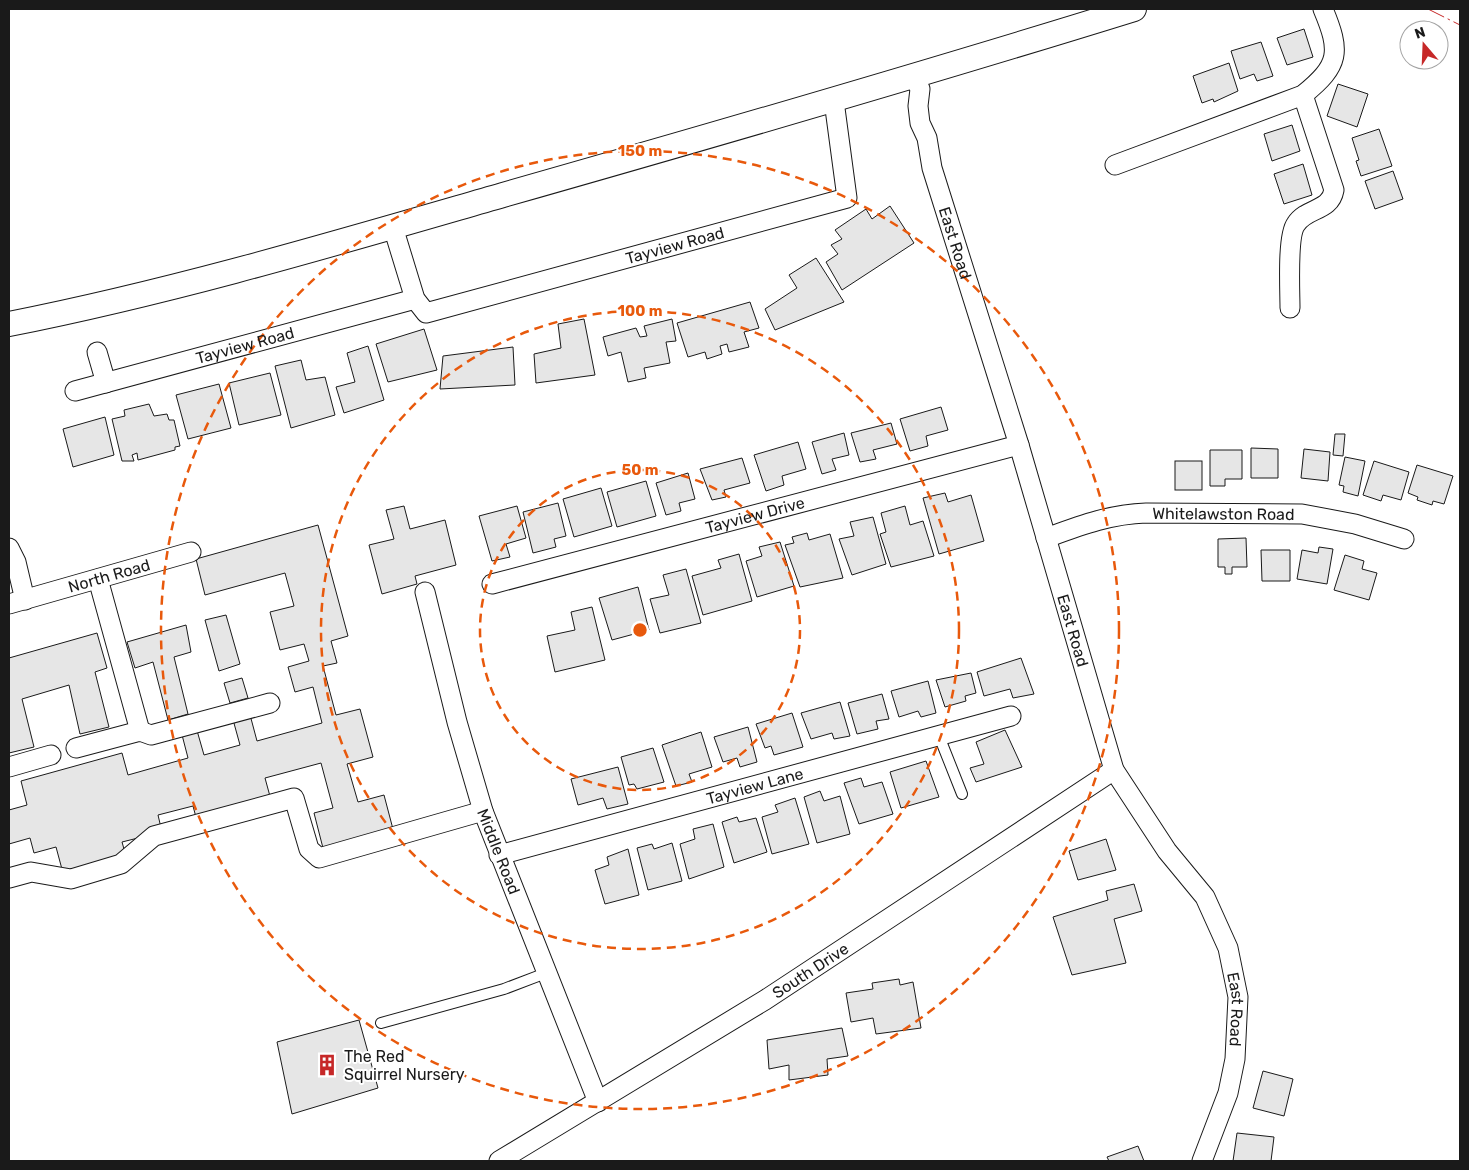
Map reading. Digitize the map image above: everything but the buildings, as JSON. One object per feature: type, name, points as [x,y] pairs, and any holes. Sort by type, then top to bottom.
[{"type":"street","points":[[9,324],[96,307],[393,227],[834,101],[1134,9]]},
{"type":"street","points":[[1115,165],[1276,108],[1303,95],[1324,77],[1334,58],[1334,35],[1323,9]]},
{"type":"street","name":"East Road","points":[[914,76],[920,89],[918,106],[920,123],[927,138],[932,168],[1019,445],[1114,770],[1167,851],[1205,897],[1228,948],[1238,997],[1236,1059],[1228,1094],[1202,1161]]},
{"type":"street","points":[[1290,308],[1290,262],[1294,227],[1300,219],[1327,205],[1334,190],[1303,95]]},
{"type":"street","name":"Tayview Road","points":[[76,391],[415,299],[426,313],[847,198],[834,101]]},
{"type":"street","points":[[393,227],[415,299]]},
{"type":"street","points":[[97,352],[106,383]]},
{"type":"street","name":"Tayview Drive","points":[[492,584],[1019,445]]},
{"type":"street","name":"Whitelawston Road","points":[[1046,538],[1103,517],[1124,513],[1156,513],[1302,514],[1355,524],[1404,539]]},
{"type":"street","name":"North Road","points":[[9,548],[16,562],[17,602],[191,552]]},
{"type":"street","points":[[98,579],[140,731]]},
{"type":"street","name":"Middle Road","points":[[425,592],[457,722],[483,811],[598,1102]]},
{"type":"street","points":[[76,748],[140,731],[151,735],[270,703]]},
{"type":"street","name":"Tayview Lane","points":[[499,855],[1011,716]]},
{"type":"street","points":[[9,767],[51,755]]},
{"type":"street","name":"South Drive","points":[[499,1161],[765,1000],[1114,770]]},
{"type":"street","points":[[9,878],[31,872],[71,879],[121,864],[154,836],[294,798],[309,849],[319,858],[483,811]]},
{"type":"lane","points":[[939,736],[962,794]]},
{"type":"lane","points":[[381,1023],[504,989],[546,972]]},
{"type":"power","points":[[1428,9],[1460,25]]},
{"type":"place","name":"The Red Squirrel Nursery","points":[[327,1065]]}]
